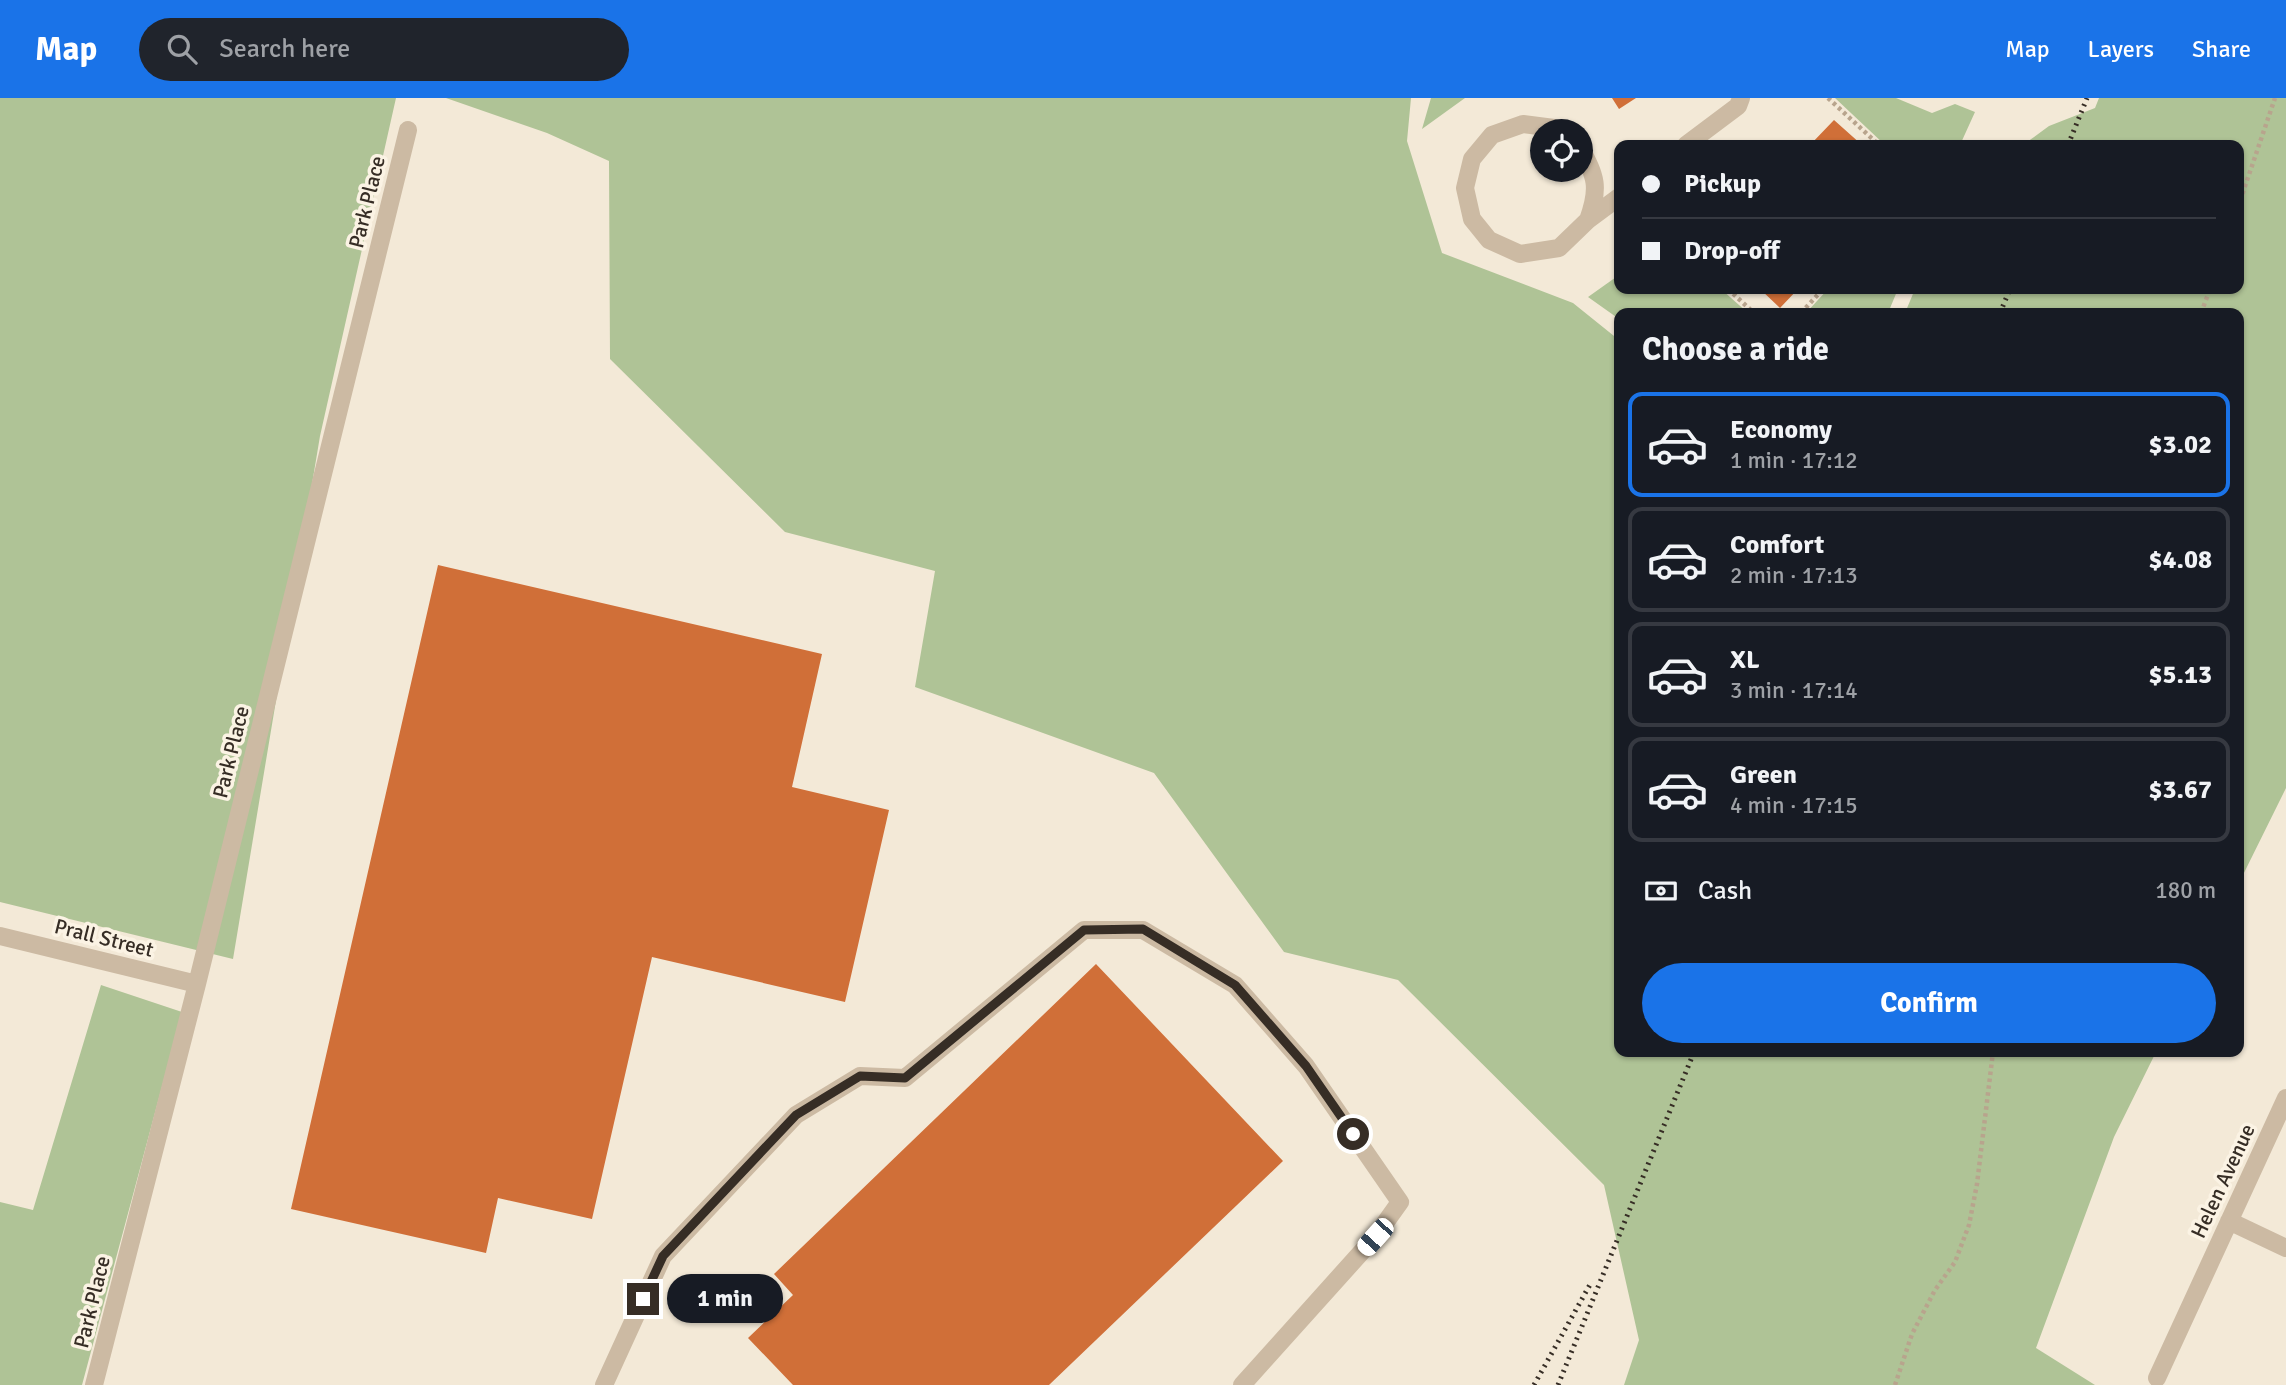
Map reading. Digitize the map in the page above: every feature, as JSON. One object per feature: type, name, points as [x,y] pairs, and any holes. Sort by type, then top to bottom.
[{"type":"street","points":[[1693,140],[1738,106],[1741,98]]},
{"type":"street","points":[[1530,125],[1523,124],[1492,135],[1472,159],[1465,187],[1472,219],[1489,240],[1520,254],[1559,248],[1588,220],[1614,201]]},
{"type":"street","name":"Park Place","points":[[94,1385],[197,985],[408,130]]},
{"type":"street","points":[[1588,220],[1595,200],[1593,172]]},
{"type":"street","points":[[604,1385],[663,1256],[796,1115],[860,1076],[905,1078],[1084,930],[1143,929],[1235,985],[1306,1066],[1400,1202],[1375,1237],[1242,1385]]},
{"type":"street","name":"Prall Street","points":[[0,936],[197,985]]},
{"type":"street","name":"Helen Avenue","points":[[2157,1378],[2286,1098]]},
{"type":"street","points":[[2229,1221],[2286,1248]]},
{"type":"path","points":[[1828,98],[1873,140]]},
{"type":"path","points":[[2244,189],[2275,98]]},
{"type":"path","points":[[1733,294],[1749,308]]},
{"type":"path","points":[[1806,308],[1818,294]]},
{"type":"path","points":[[1895,1385],[1912,1334],[1935,1290],[1955,1262],[1969,1225],[1977,1184],[1992,1057]]},
{"type":"green space","points":[[0,98],[396,98],[320,436],[233,959],[0,902]]},
{"type":"green space","points":[[446,98],[1411,98],[1407,141],[1442,253],[1573,303],[1614,336],[1614,1057],[2154,1057],[2114,1137],[2036,1348],[2095,1385],[1624,1385],[1639,1340],[1604,1185],[1398,980],[1284,952],[1154,773],[915,687],[935,571],[785,532],[610,359],[609,161],[547,133]]},
{"type":"green space","points":[[1431,98],[1465,98],[1422,129]]},
{"type":"green space","points":[[1835,98],[1896,98],[1932,113],[1955,104],[1975,112],[1962,140],[1880,140]]},
{"type":"green space","points":[[2099,98],[2286,98],[2286,788],[2244,873],[2244,308],[1907,308],[1913,294],[2244,294],[2244,140],[2030,140],[2049,126],[2095,108]]},
{"type":"green space","points":[[1614,279],[1614,294],[1727,294],[1742,308],[1614,308],[1614,315],[1588,297]]},
{"type":"green space","points":[[1823,294],[1896,294],[1890,308],[1811,308]]},
{"type":"green space","points":[[101,985],[182,1012],[82,1385],[0,1385],[0,1202],[33,1210]]},
{"type":"building","points":[[1612,98],[1636,98],[1619,109]]},
{"type":"building","points":[[1834,120],[1856,140],[1815,140]]},
{"type":"building","points":[[1765,294],[1793,294],[1780,308]]},
{"type":"building","points":[[438,565],[822,654],[792,787],[889,810],[845,1002],[652,957],[592,1219],[498,1198],[486,1253],[291,1209]]},
{"type":"building","points":[[1096,964],[1283,1161],[1049,1385],[793,1385],[748,1338],[793,1295],[774,1274]]},
{"type":"railway","points":[[2070,140],[2087,98]]},
{"type":"railway","points":[[2002,308],[2008,294]]},
{"type":"railway","points":[[1558,1385],[1692,1057]]},
{"type":"railway","points":[[1534,1385],[1592,1281]]},
{"type":"route","points":[[643,1299],[663,1256],[796,1115],[860,1076],[905,1078],[1084,930],[1143,929],[1235,985],[1306,1066],[1353,1134]]}]
